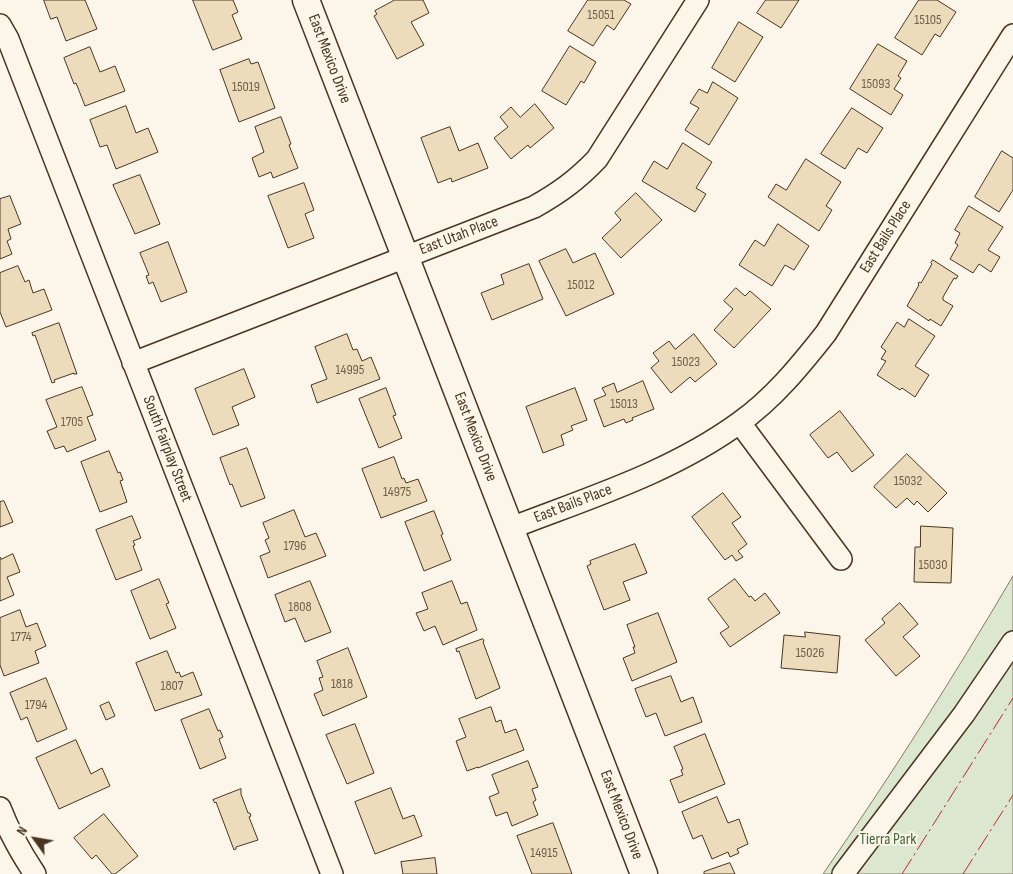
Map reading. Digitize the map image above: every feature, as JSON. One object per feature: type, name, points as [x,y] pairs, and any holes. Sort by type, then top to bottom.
[{"type":"street","name":"East Mexico Drive","points":[[306,0],[644,874]]},
{"type":"street","name":"East Utah Place","points":[[133,363],[534,207],[558,194],[578,178],[608,143],[698,0]]},
{"type":"street","name":"South Fairplay Street","points":[[0,25],[8,39],[332,874]]},
{"type":"street","name":"East Bails Place","points":[[511,528],[663,468],[700,449],[740,423],[772,396],[800,366],[826,333],[1013,35]]},
{"type":"street","points":[[740,423],[841,559]]},
{"type":"street","points":[[843,874],[964,714],[1013,642]]},
{"type":"street","points":[[0,808],[23,856],[35,874]]},
{"type":"green space","name":"Tierra Park","points":[[1013,576],[1013,874],[823,874],[921,727]]},
{"type":"building","points":[[44,0],[85,0],[97,29],[66,41],[57,17],[51,19]]},
{"type":"building","points":[[193,0],[233,0],[238,12],[232,15],[242,39],[213,50]]},
{"type":"building","points":[[395,0],[423,0],[429,13],[411,22],[424,45],[397,59],[374,16],[377,14],[375,11]]},
{"type":"building","points":[[588,0],[624,0],[631,4],[614,30],[607,25],[593,46],[568,31]]},
{"type":"building","points":[[766,0],[799,0],[781,28],[757,13]]},
{"type":"building","points":[[919,0],[937,0],[956,12],[940,37],[935,34],[922,55],[895,38]]},
{"type":"building","points":[[739,22],[763,37],[735,82],[712,68]]},
{"type":"building","points":[[878,44],[907,61],[898,76],[901,78],[894,89],[903,95],[891,115],[850,89]]},
{"type":"building","points":[[570,46],[596,62],[584,83],[581,81],[566,105],[542,91]]},
{"type":"building","points":[[90,47],[100,72],[115,66],[125,91],[85,106],[64,58]]},
{"type":"building","points":[[249,59],[251,64],[258,62],[275,108],[239,122],[220,70]]},
{"type":"building","points":[[713,82],[738,98],[709,145],[685,130],[699,108],[690,103],[699,89],[707,93]]},
{"type":"building","points":[[535,104],[554,128],[530,148],[528,145],[511,159],[494,138],[508,127],[500,117],[511,107],[520,117]]},
{"type":"building","points":[[126,106],[136,133],[148,128],[158,152],[116,169],[107,145],[100,147],[90,120]]},
{"type":"building","points":[[852,108],[883,128],[867,153],[858,148],[845,169],[821,154]]},
{"type":"building","points":[[281,117],[298,168],[273,178],[271,172],[259,177],[252,158],[264,152],[255,127]]},
{"type":"building","points":[[450,127],[459,151],[478,143],[488,168],[452,182],[451,178],[438,183],[421,138]]},
{"type":"building","points":[[683,143],[712,162],[696,188],[706,194],[695,212],[642,181],[654,161],[667,169]]},
{"type":"building","points":[[1002,151],[1013,158],[1013,190],[999,212],[975,197]]},
{"type":"building","points":[[806,159],[841,182],[826,206],[832,210],[819,231],[768,197],[776,184],[786,190]]},
{"type":"building","points":[[140,175],[160,224],[135,234],[113,185]]},
{"type":"building","points":[[304,183],[314,210],[305,214],[314,238],[288,248],[268,196]]},
{"type":"building","points":[[636,193],[662,220],[621,258],[602,238],[621,220],[615,213]]},
{"type":"building","points":[[10,196],[21,224],[8,229],[11,239],[7,241],[12,254],[0,259],[0,199]]},
{"type":"building","points":[[969,206],[1003,227],[988,250],[1000,257],[991,272],[979,264],[973,273],[950,259],[958,245],[955,243],[960,233],[955,230]]},
{"type":"building","points":[[778,224],[809,246],[794,270],[785,265],[772,286],[739,265],[755,240],[764,246]]},
{"type":"building","points":[[168,242],[187,292],[161,302],[153,282],[149,284],[146,276],[149,275],[140,253]]},
{"type":"building","points":[[566,249],[573,263],[595,253],[614,294],[566,316],[539,261]]},
{"type":"building","points":[[933,260],[958,276],[956,279],[954,278],[943,297],[943,300],[953,306],[941,326],[930,319],[929,321],[907,306]]},
{"type":"building","points":[[529,264],[543,299],[492,320],[481,293],[504,284],[501,275]]},
{"type":"building","points":[[18,266],[25,282],[29,280],[33,293],[44,289],[52,310],[6,327],[0,312],[0,273]]},
{"type":"building","points":[[736,288],[745,296],[750,291],[771,309],[734,348],[714,330],[733,309],[724,301]]},
{"type":"building","points":[[909,319],[935,336],[915,366],[929,375],[915,397],[877,375],[886,361],[881,359],[886,351],[881,347],[897,322],[904,327]]},
{"type":"building","points":[[59,323],[77,374],[74,373],[54,380],[55,382],[52,383],[35,335],[33,336],[32,333]]},
{"type":"building","points":[[347,334],[353,350],[357,349],[362,361],[371,357],[380,379],[317,403],[311,385],[327,379],[315,347]]},
{"type":"building","points":[[694,334],[717,364],[695,382],[690,377],[671,393],[651,368],[659,361],[653,353],[669,341],[675,349]]},
{"type":"building","points":[[244,369],[255,397],[232,407],[239,425],[213,435],[195,389]]},
{"type":"building","points":[[643,381],[654,409],[632,418],[633,420],[626,423],[624,419],[604,427],[594,400],[606,395],[602,388],[614,383],[617,392]]},
{"type":"building","points":[[82,387],[93,415],[87,417],[96,440],[67,452],[64,446],[55,449],[47,431],[57,427],[46,400]]},
{"type":"building","points":[[386,388],[396,415],[393,416],[402,438],[379,448],[359,399]]},
{"type":"building","points":[[575,388],[587,420],[571,426],[573,430],[561,435],[564,445],[543,453],[526,407]]},
{"type":"building","points":[[840,411],[874,455],[852,472],[837,452],[828,458],[810,435]]},
{"type":"building","points":[[247,448],[265,498],[241,507],[220,458]]},
{"type":"building","points":[[109,451],[123,480],[120,481],[127,502],[100,512],[81,462]]},
{"type":"building","points":[[907,454],[947,493],[928,512],[917,501],[914,505],[907,498],[896,508],[874,487]]},
{"type":"building","points":[[394,457],[402,479],[404,478],[406,483],[418,479],[427,501],[381,518],[362,469]]},
{"type":"building","points":[[723,493],[741,517],[732,523],[747,544],[738,551],[743,557],[736,561],[732,555],[725,560],[692,517]]},
{"type":"building","points":[[4,501],[13,522],[0,527],[0,502]]},
{"type":"building","points":[[294,510],[305,537],[316,533],[326,556],[268,578],[260,556],[270,552],[265,540],[269,538],[263,523]]},
{"type":"building","points":[[434,511],[451,560],[424,571],[405,522]]},
{"type":"building","points":[[132,516],[141,538],[133,541],[135,545],[133,546],[142,570],[116,580],[96,530]]},
{"type":"building","points":[[921,526],[953,528],[951,583],[914,582],[915,547],[920,547]]},
{"type":"building","points":[[635,544],[647,573],[623,582],[630,600],[604,610],[587,566],[591,564],[590,561]]},
{"type":"building","points":[[13,554],[20,572],[7,577],[14,595],[0,601],[0,557],[1,559]]},
{"type":"building","points":[[159,579],[169,603],[166,604],[176,628],[150,639],[131,591]]},
{"type":"building","points":[[735,579],[749,597],[751,596],[755,601],[765,593],[780,613],[730,647],[720,633],[729,627],[708,599]]},
{"type":"building","points":[[310,581],[331,632],[305,642],[295,618],[285,622],[275,595]]},
{"type":"building","points":[[452,581],[461,604],[467,602],[477,630],[443,645],[435,626],[424,631],[416,613],[428,609],[422,593]]},
{"type":"building","points":[[900,603],[918,624],[903,637],[920,656],[896,676],[865,640],[885,623],[882,619]]},
{"type":"building","points":[[20,610],[26,627],[37,623],[46,646],[35,651],[39,663],[4,676],[0,665],[0,618]]},
{"type":"building","points":[[658,613],[677,662],[632,681],[623,658],[635,653],[633,647],[635,647],[627,625]]},
{"type":"building","points":[[805,632],[840,636],[837,673],[781,668],[784,635],[805,637]]},
{"type":"building","points":[[483,639],[500,688],[476,699],[459,651],[457,652],[456,649]]},
{"type":"building","points":[[348,648],[367,697],[323,716],[314,694],[323,690],[319,678],[323,677],[317,661]]},
{"type":"building","points":[[167,651],[176,673],[179,672],[181,677],[193,672],[202,695],[155,711],[136,663]]},
{"type":"building","points":[[671,676],[681,702],[693,697],[702,722],[665,736],[656,713],[646,717],[635,689]]},
{"type":"building","points":[[46,678],[67,729],[37,742],[27,717],[21,720],[10,693]]},
{"type":"building","points":[[109,702],[115,716],[106,720],[100,706]]},
{"type":"building","points":[[491,707],[496,722],[501,720],[505,733],[516,729],[524,750],[467,771],[456,741],[466,737],[459,719]]},
{"type":"building","points":[[209,709],[218,731],[220,730],[223,737],[219,739],[226,758],[200,769],[181,720]]},
{"type":"building","points":[[355,724],[374,773],[347,784],[326,735]]},
{"type":"building","points":[[705,734],[725,784],[679,803],[670,780],[683,775],[681,770],[683,769],[674,747]]},
{"type":"building","points":[[76,740],[91,774],[102,768],[110,786],[59,809],[36,758]]},
{"type":"building","points":[[528,761],[538,787],[532,789],[536,800],[533,802],[538,815],[512,826],[507,812],[496,816],[489,797],[499,793],[492,775]]},
{"type":"building","points":[[391,788],[403,819],[414,815],[422,836],[375,854],[355,802]]},
{"type":"building","points":[[241,789],[241,794],[248,813],[250,813],[251,816],[249,817],[258,840],[236,847],[234,850],[216,802],[213,800]]},
{"type":"building","points":[[717,797],[728,823],[739,819],[748,844],[737,849],[739,853],[730,857],[728,852],[712,859],[702,835],[693,839],[682,812]]},
{"type":"building","points":[[104,814],[138,856],[115,874],[112,874],[96,855],[92,859],[74,838]]},
{"type":"building","points":[[553,823],[572,874],[532,874],[517,836]]},
{"type":"building","points":[[435,858],[437,874],[403,874],[401,862]]},
{"type":"building","points":[[730,863],[735,874],[704,874],[704,872]]},
{"type":"power","points":[[902,874],[1013,698]]},
{"type":"power","points":[[963,874],[1013,795]]}]
